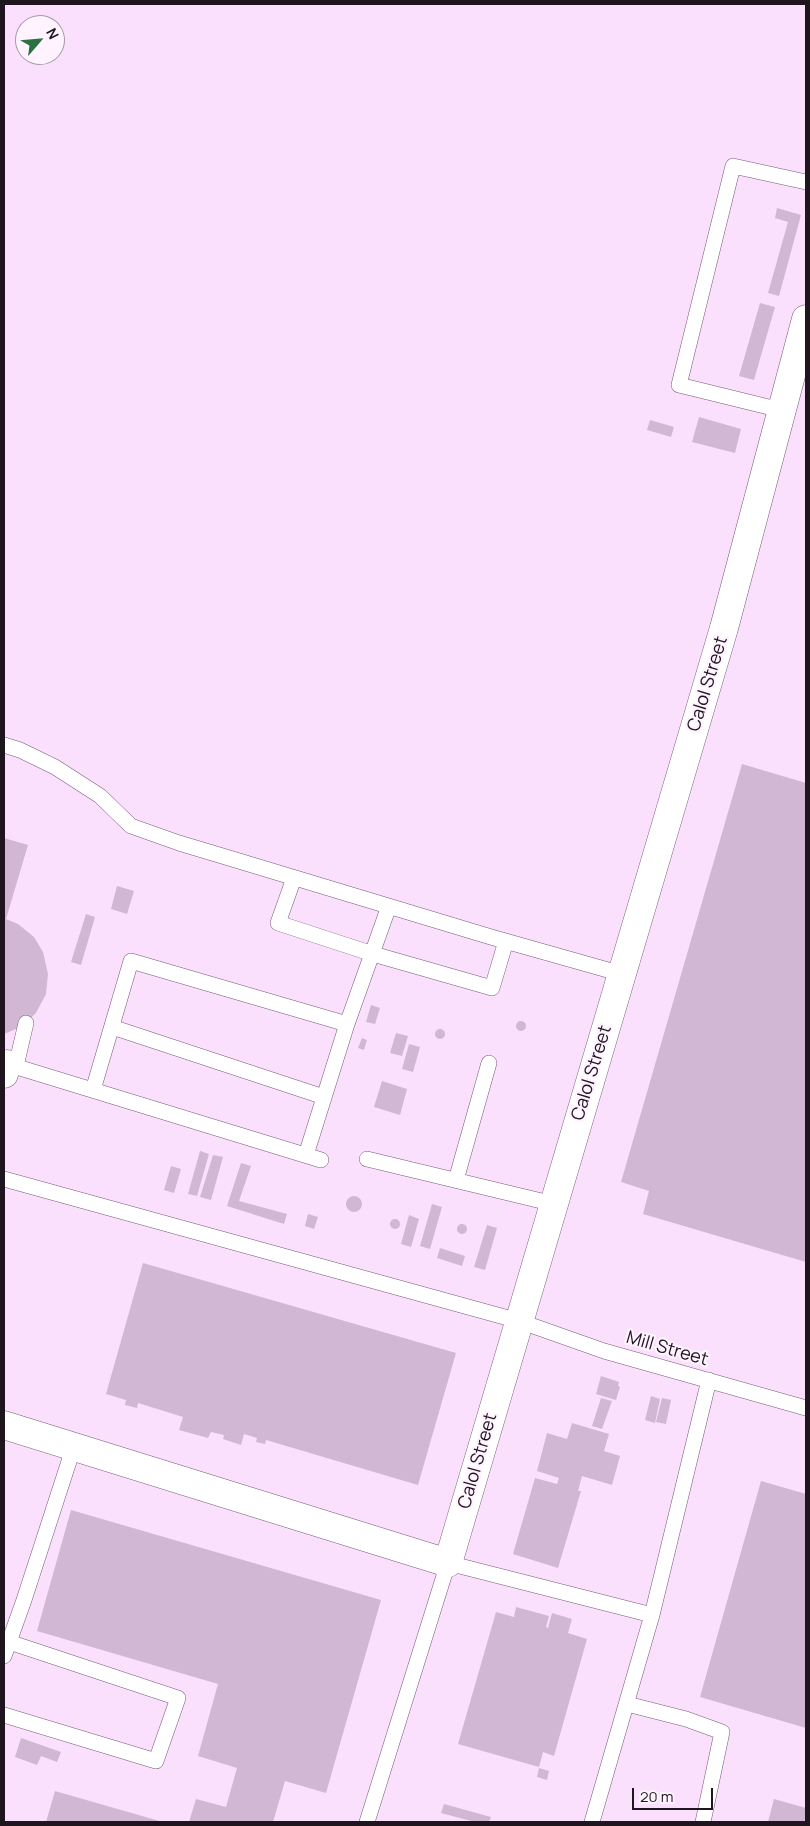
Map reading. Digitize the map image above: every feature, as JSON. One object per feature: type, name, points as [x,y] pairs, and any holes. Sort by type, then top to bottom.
[{"type":"street","name":"Calol Street","points":[[448,1563],[724,628],[806,319]]},
{"type":"street","points":[[4,1425],[448,1563]]},
{"type":"lane","points":[[781,410],[679,385],[733,166],[806,182]]},
{"type":"lane","points":[[4,745],[20,750],[55,768],[100,796],[132,826],[180,843],[294,878],[622,974]]},
{"type":"lane","points":[[294,878],[278,923],[372,954],[492,988],[506,941]]},
{"type":"lane","points":[[306,1156],[347,1024],[389,906]]},
{"type":"lane","points":[[93,1090],[130,962],[347,1024]]},
{"type":"lane","points":[[26,1023],[8,1067],[93,1090],[321,1160]]},
{"type":"lane","points":[[112,1027],[324,1097]]},
{"type":"lane","points":[[456,1180],[489,1063]]},
{"type":"lane","points":[[367,1159],[554,1204]]},
{"type":"lane","name":"Mill Street","points":[[4,1179],[519,1321],[604,1350],[806,1408]]},
{"type":"lane","points":[[592,1822],[652,1615],[709,1380]]},
{"type":"lane","points":[[4,1656],[74,1446]]},
{"type":"lane","points":[[448,1563],[652,1615]]},
{"type":"lane","name":"Calol Street","points":[[367,1822],[448,1563]]},
{"type":"lane","points":[[4,1715],[156,1761],[178,1698],[9,1642]]},
{"type":"lane","points":[[627,1704],[686,1719],[722,1732],[703,1822]]},
{"type":"building","points":[[777,208],[801,215],[779,296],[768,293],[788,222],[775,218]]},
{"type":"building","points":[[760,303],[775,307],[754,380],[739,376]]},
{"type":"building","points":[[699,417],[741,429],[735,453],[692,442]]},
{"type":"building","points":[[650,420],[674,427],[671,437],[647,430]]},
{"type":"building","points":[[742,764],[806,783],[806,1262],[643,1214],[649,1191],[621,1182]]},
{"type":"building","points":[[4,838],[28,845],[6,919],[18,924],[34,937],[43,952],[48,974],[46,994],[36,1013],[21,1027],[4,1034]]},
{"type":"building","points":[[117,886],[134,891],[127,914],[111,909]]},
{"type":"building","points":[[86,914],[95,917],[81,965],[71,962]]},
{"type":"building","points":[[371,1005],[380,1008],[375,1024],[366,1022]]},
{"type":"building","points":[[519,1021],[523,1021],[526,1026],[525,1030],[519,1031],[516,1028],[516,1024]]},
{"type":"building","points":[[438,1029],[442,1029],[445,1034],[444,1038],[438,1039],[435,1036],[435,1032]]},
{"type":"building","points":[[396,1033],[408,1036],[402,1056],[390,1053]]},
{"type":"building","points":[[362,1038],[367,1040],[364,1050],[358,1048]]},
{"type":"building","points":[[409,1044],[420,1047],[413,1072],[402,1069]]},
{"type":"building","points":[[382,1081],[407,1089],[400,1115],[374,1107]]},
{"type":"building","points":[[200,1151],[209,1154],[197,1196],[188,1194]]},
{"type":"building","points":[[213,1155],[223,1157],[211,1200],[200,1197]]},
{"type":"building","points":[[241,1163],[251,1166],[239,1201],[287,1214],[284,1224],[227,1206]]},
{"type":"building","points":[[171,1166],[181,1169],[174,1193],[164,1190]]},
{"type":"building","points":[[351,1196],[357,1196],[362,1201],[360,1210],[351,1212],[346,1207],[346,1201]]},
{"type":"building","points":[[432,1204],[442,1207],[430,1249],[420,1246]]},
{"type":"building","points":[[308,1214],[318,1217],[314,1229],[305,1226]]},
{"type":"building","points":[[409,1215],[419,1219],[411,1247],[401,1244]]},
{"type":"building","points":[[393,1219],[397,1219],[400,1224],[399,1228],[393,1229],[390,1226],[390,1222]]},
{"type":"building","points":[[460,1224],[464,1224],[467,1229],[466,1233],[460,1234],[457,1231],[457,1227]]},
{"type":"building","points":[[487,1225],[497,1228],[485,1270],[474,1267]]},
{"type":"building","points":[[440,1248],[465,1256],[462,1266],[437,1258]]},
{"type":"building","points":[[143,1263],[456,1353],[418,1485],[266,1440],[265,1444],[256,1442],[257,1438],[244,1434],[241,1445],[223,1439],[224,1435],[211,1432],[208,1438],[179,1430],[183,1417],[138,1403],[137,1408],[125,1405],[126,1400],[106,1394]]},
{"type":"building","points":[[601,1376],[619,1382],[618,1386],[620,1387],[616,1400],[596,1394]]},
{"type":"building","points":[[651,1396],[660,1399],[655,1423],[645,1420]]},
{"type":"building","points":[[601,1398],[612,1401],[602,1429],[592,1426]]},
{"type":"building","points":[[662,1398],[671,1400],[666,1424],[656,1422]]},
{"type":"building","points":[[572,1423],[609,1434],[604,1451],[620,1456],[612,1485],[582,1476],[578,1491],[581,1491],[558,1568],[513,1554],[535,1478],[557,1484],[559,1478],[537,1471],[547,1433],[567,1439]]},
{"type":"building","points":[[761,1481],[806,1494],[806,1728],[700,1697]]},
{"type":"building","points":[[71,1510],[381,1600],[326,1793],[285,1781],[273,1822],[189,1822],[196,1799],[226,1807],[237,1768],[198,1756],[218,1684],[37,1631]]},
{"type":"building","points":[[516,1607],[549,1616],[546,1627],[548,1628],[552,1613],[572,1619],[568,1633],[587,1639],[554,1756],[543,1752],[539,1767],[458,1744],[496,1612],[514,1617]]},
{"type":"building","points":[[21,1738],[61,1752],[57,1762],[41,1756],[37,1765],[15,1757]]},
{"type":"building","points":[[539,1768],[549,1771],[547,1780],[537,1777]]},
{"type":"building","points":[[55,1791],[163,1822],[46,1822]]},
{"type":"building","points":[[774,1799],[806,1808],[806,1822],[768,1822]]},
{"type":"building","points":[[444,1804],[491,1817],[489,1822],[475,1822],[441,1813]]}]
